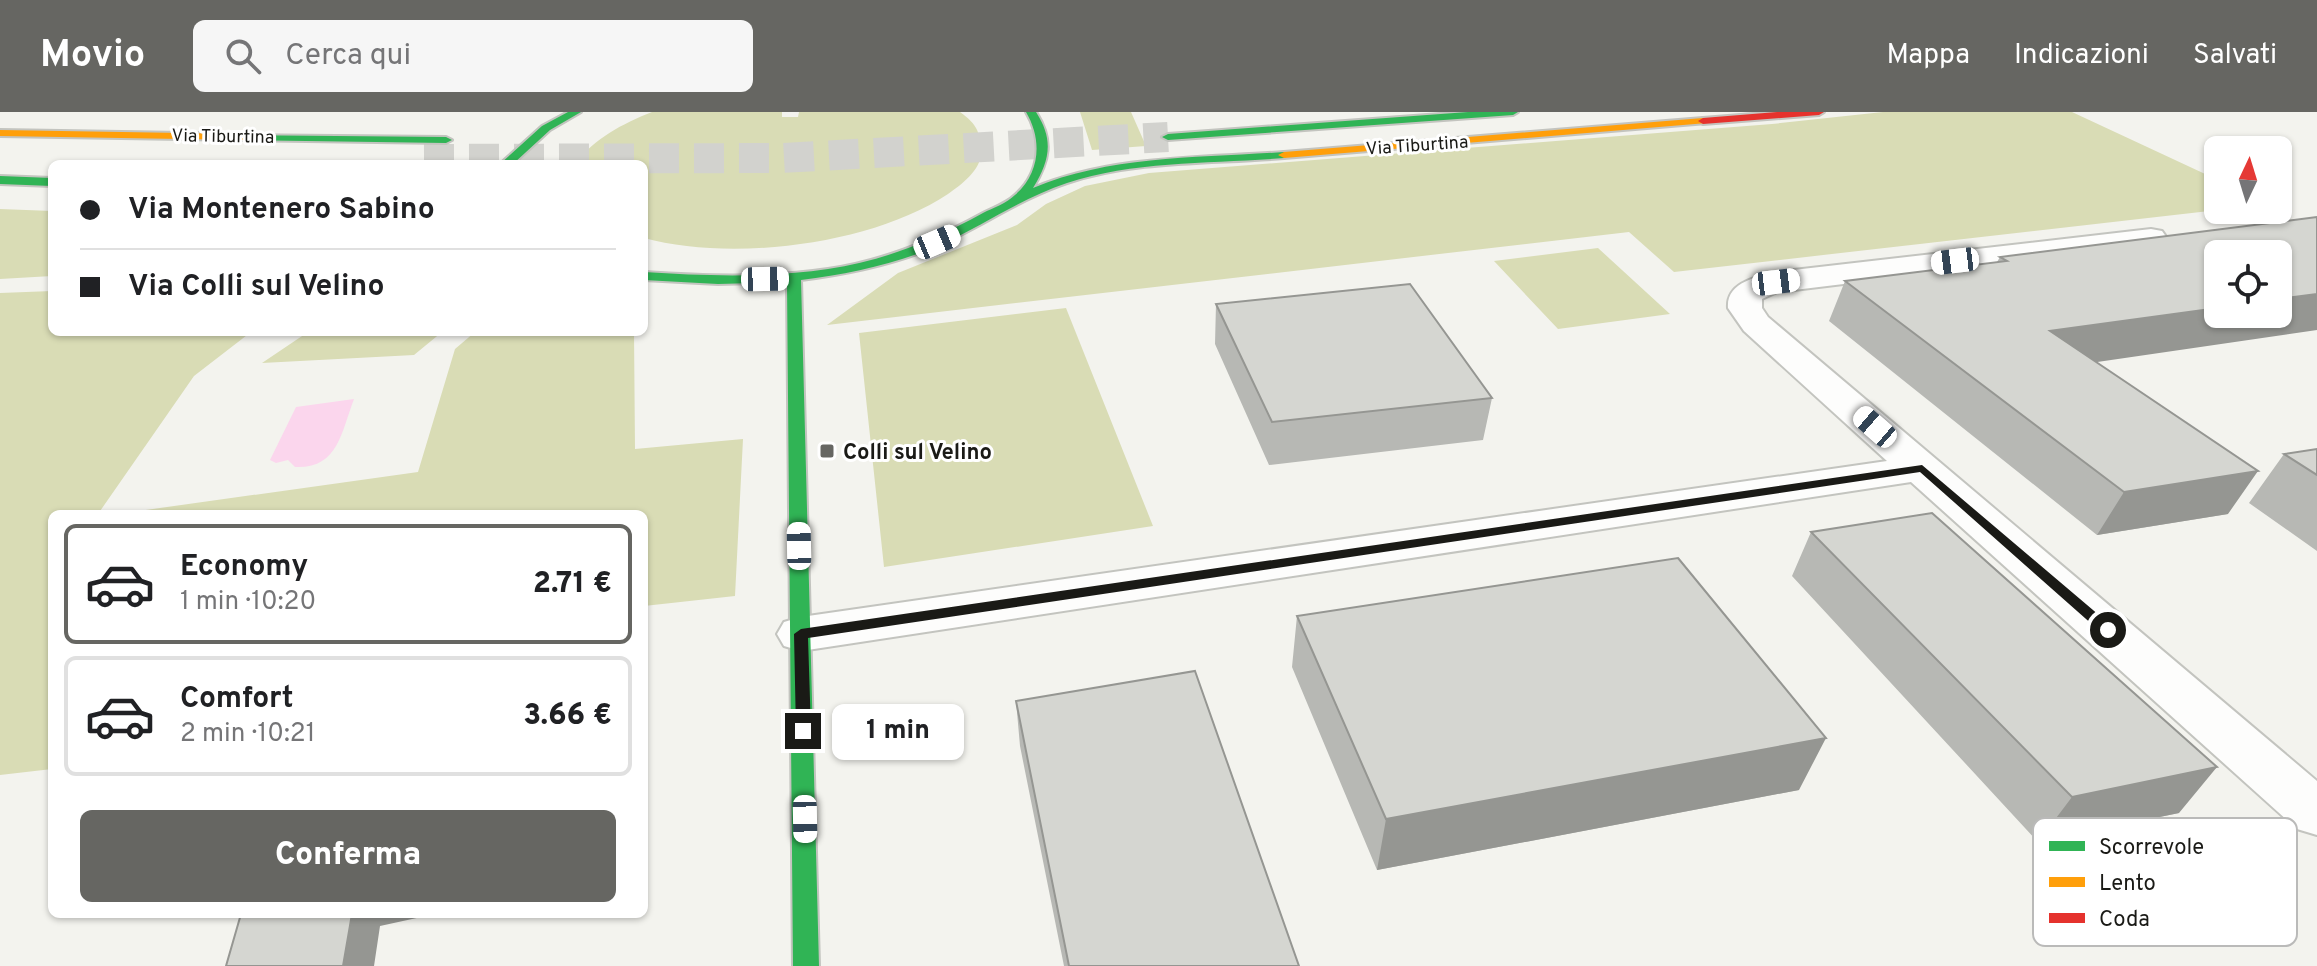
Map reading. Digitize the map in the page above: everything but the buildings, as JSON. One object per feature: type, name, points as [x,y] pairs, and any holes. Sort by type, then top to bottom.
[{"type":"street","points":[[510,160],[546,128],[576,112]]},
{"type":"street","name":"Via Tiburtina","points":[[1019,199],[1037,174],[1046,152],[1042,126],[1031,112]]},
{"type":"street","name":"Via Tiburtina","points":[[1168,137],[1513,112]]},
{"type":"street","name":"Via Tiburtina","points":[[648,276],[709,281],[794,279],[831,273],[918,250],[1064,180],[1123,168],[1819,112]]},
{"type":"street","name":"Via Tiburtina","points":[[0,133],[446,140]]},
{"type":"street","points":[[4,181],[48,182]]},
{"type":"street","points":[[2192,234],[1776,282],[1749,291],[1744,298],[1744,306],[1756,324],[2317,813]]},
{"type":"street","points":[[794,279],[806,966]]},
{"type":"street","points":[[801,634],[1922,468]]},
{"type":"green space","points":[[652,112],[782,112],[782,117],[798,117],[799,112],[960,112],[977,130],[981,153],[974,171],[953,190],[916,212],[880,226],[841,237],[759,248],[679,245],[648,239],[648,160],[579,160],[591,147]]},
{"type":"green space","points":[[1080,112],[1131,112],[1146,146],[1092,150]]},
{"type":"green space","points":[[1883,112],[2072,112],[2204,173],[2204,212],[1674,272],[1629,232],[827,325],[898,273],[1017,225],[1046,204],[1085,186],[1149,173],[1772,124]]},
{"type":"green space","points":[[0,209],[48,211],[48,276],[0,279]]},
{"type":"green space","points":[[1598,248],[1670,314],[1558,329],[1494,261]]},
{"type":"green space","points":[[48,291],[48,336],[246,336],[194,376],[101,510],[48,510],[48,769],[0,775],[0,293]]},
{"type":"green space","points":[[1066,308],[1153,526],[884,567],[859,333]]},
{"type":"green space","points":[[302,336],[437,336],[414,355],[262,363]]},
{"type":"green space","points":[[470,336],[634,336],[635,449],[743,439],[735,596],[648,606],[648,510],[146,510],[418,472],[455,349]]},
{"type":"shaded area","points":[[354,399],[336,446],[321,462],[295,467],[288,460],[276,463],[270,460],[296,407]]},
{"type":"tunnel","points":[[424,159],[782,158],[1168,137]]},
{"type":"traffic: fast","points":[[510,160],[546,128],[576,112]]},
{"type":"traffic: fast","points":[[1019,199],[1034,178],[1043,157],[1043,136],[1031,112]]},
{"type":"traffic: fast","points":[[1168,137],[1513,112]]},
{"type":"traffic: fast","points":[[243,137],[446,140]]},
{"type":"traffic: fast","points":[[648,276],[755,280],[866,266],[936,242],[1033,192],[1093,172],[1147,164],[1284,155]]},
{"type":"traffic: fast","points":[[0,180],[48,182]]},
{"type":"traffic: fast","points":[[794,279],[806,966]]},
{"type":"traffic: slow","points":[[1284,155],[1703,121]]},
{"type":"traffic: slow","points":[[0,133],[243,137]]},
{"type":"traffic: jam","points":[[1703,121],[1819,112]]},
{"type":"place","name":"Colli sul Velino","points":[[827,451]]},
{"type":"route","points":[[803,731],[801,634],[1922,468],[2108,630]]}]
